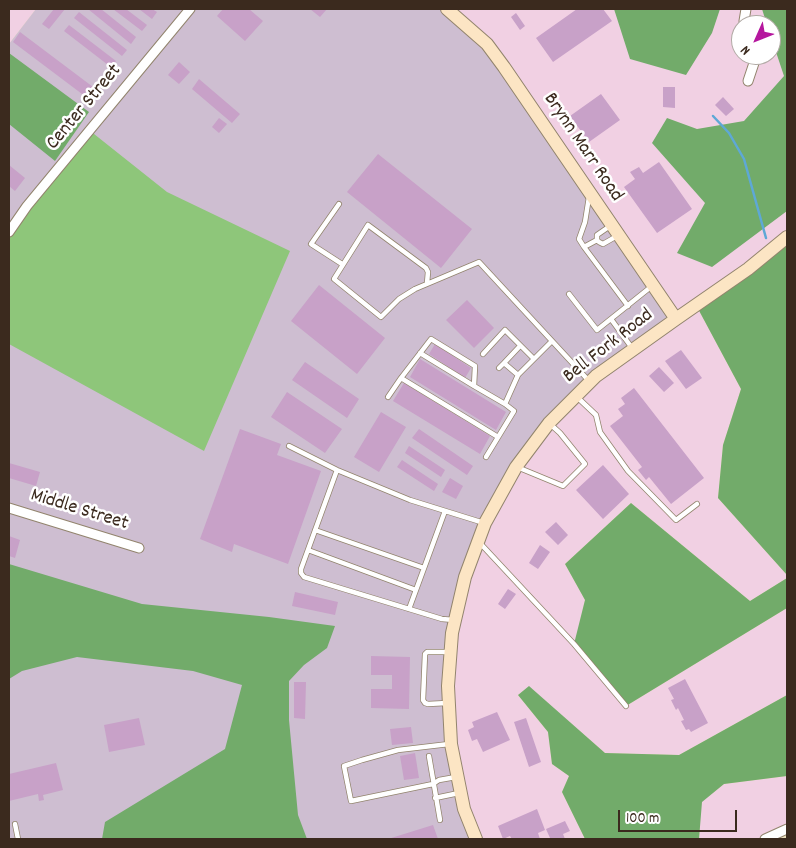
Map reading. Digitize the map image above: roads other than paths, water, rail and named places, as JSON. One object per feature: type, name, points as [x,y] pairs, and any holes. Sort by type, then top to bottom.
[{"type":"main road","name":"Brynn Marr Road","points":[[447,9],[487,44],[510,75],[676,319]]},
{"type":"main road","name":"Bell Fork Road","points":[[476,839],[464,809],[451,744],[448,686],[452,632],[465,577],[485,523],[516,467],[549,423],[596,376],[748,269],[787,237]]},
{"type":"street","name":"Center Street","points":[[9,232],[27,206],[190,9]]},
{"type":"street","points":[[748,81],[754,65]]},
{"type":"street","name":"Middle Street","points":[[9,508],[139,548]]},
{"type":"street","points":[[765,839],[787,829]]},
{"type":"lane","points":[[590,193],[585,222],[579,239],[628,306]]},
{"type":"lane","points":[[339,204],[311,244],[342,264]]},
{"type":"lane","points":[[427,284],[428,272],[426,268],[368,225],[334,279],[381,317],[399,299],[415,289],[427,284],[479,262],[590,382]]},
{"type":"lane","points":[[597,240],[603,244],[615,230]]},
{"type":"lane","points":[[597,240],[598,233],[615,230]]},
{"type":"lane","points":[[584,247],[597,240]]},
{"type":"lane","points":[[569,294],[597,330],[653,286]]},
{"type":"lane","points":[[611,319],[633,349]]},
{"type":"lane","points":[[483,354],[505,330],[534,359]]},
{"type":"lane","points":[[388,397],[431,339],[475,366],[474,386]]},
{"type":"lane","points":[[505,404],[518,376],[552,341]]},
{"type":"lane","points":[[498,368],[520,346]]},
{"type":"lane","points":[[420,353],[514,411],[486,457]]},
{"type":"lane","points":[[504,363],[518,376]]},
{"type":"lane","points":[[401,378],[498,437]]},
{"type":"lane","points":[[576,396],[596,415],[600,432],[628,470],[676,520],[697,504]]},
{"type":"lane","points":[[516,467],[563,486],[586,464],[549,423]]},
{"type":"lane","points":[[289,446],[337,470],[410,500],[485,523]]},
{"type":"lane","points":[[337,470],[301,569],[304,577],[409,609],[455,620]]},
{"type":"lane","points":[[409,609],[445,512]]},
{"type":"lane","points":[[315,530],[424,568]]},
{"type":"lane","points":[[478,541],[574,644],[626,706]]},
{"type":"lane","points":[[308,550],[416,590]]},
{"type":"lane","points":[[449,703],[428,704],[423,700],[425,654],[427,652],[450,652]]},
{"type":"lane","points":[[451,744],[398,750],[344,766],[351,800],[433,784],[439,780],[458,777]]},
{"type":"lane","points":[[429,756],[440,820]]},
{"type":"lane","points":[[436,798],[461,793]]},
{"type":"lane","points":[[16,824],[18,839]]},
{"type":"waterway","points":[[713,116],[729,133],[744,159],[766,238]]}]
